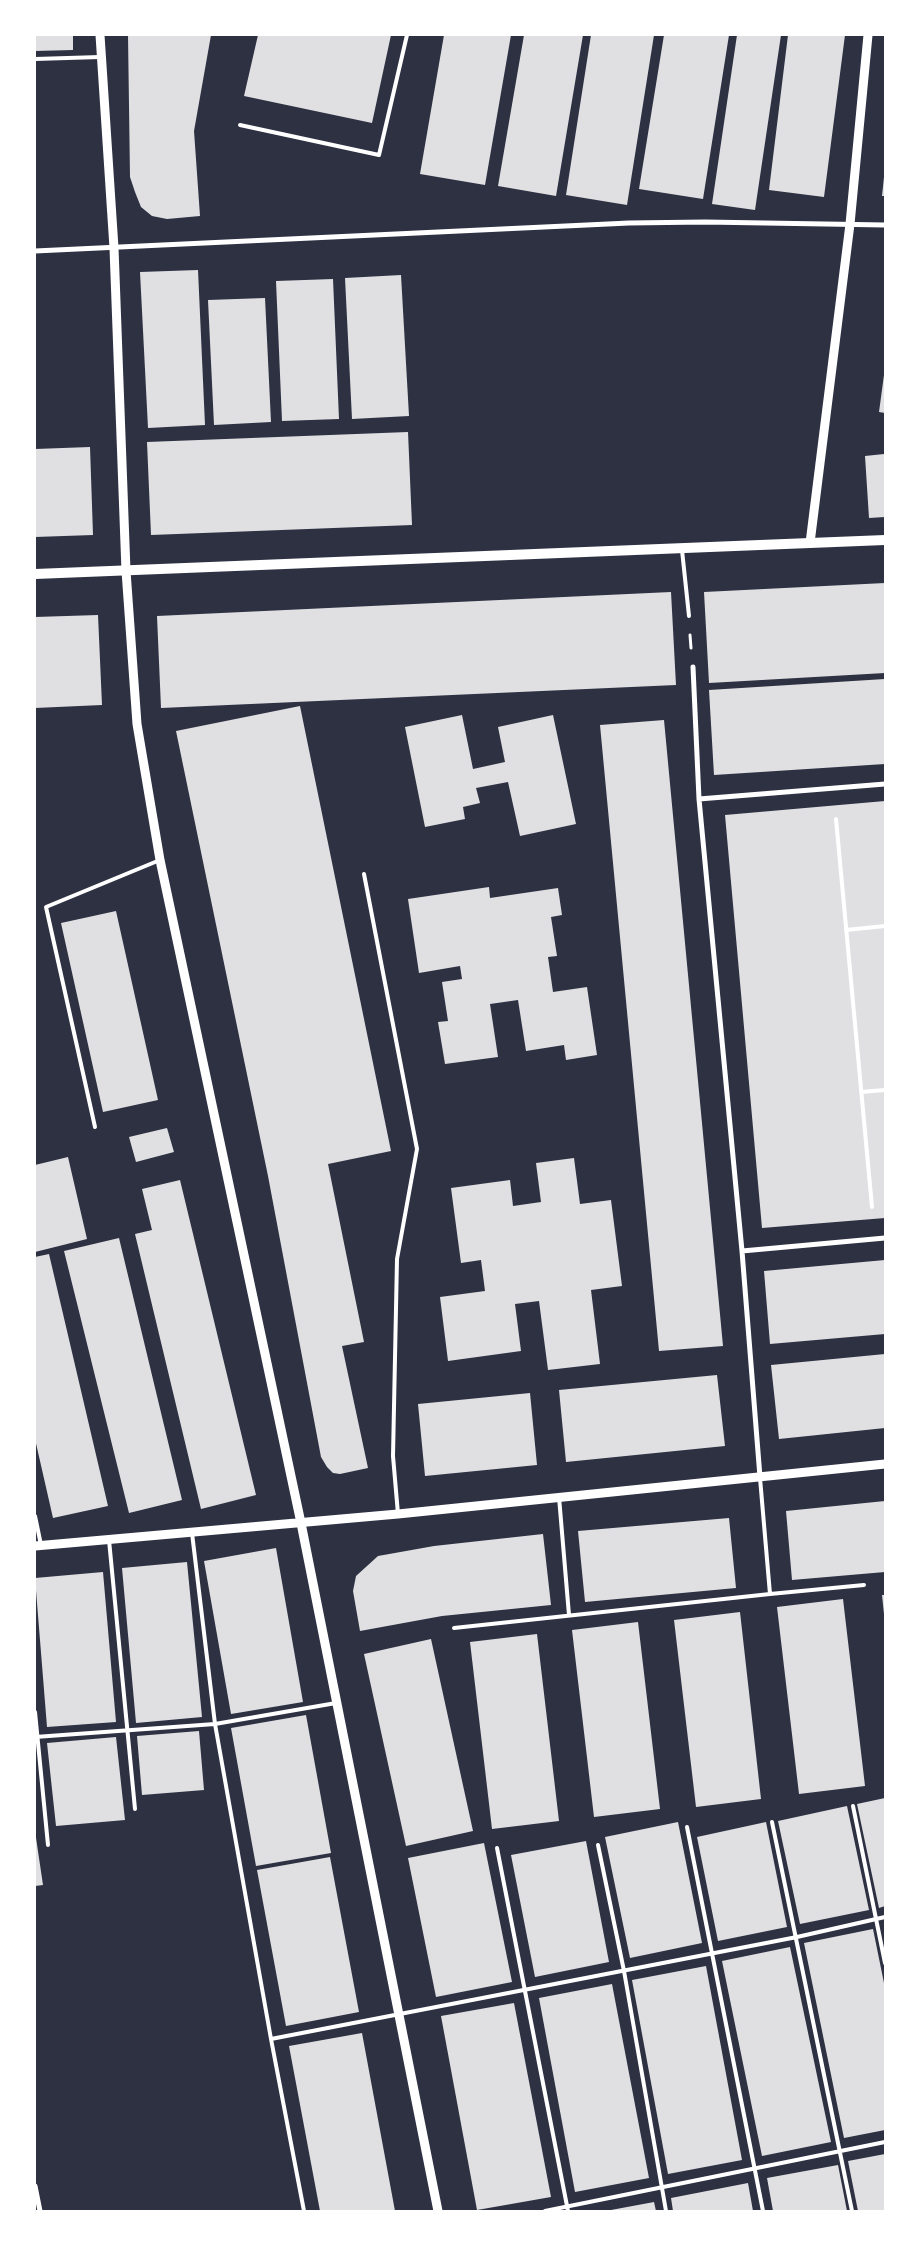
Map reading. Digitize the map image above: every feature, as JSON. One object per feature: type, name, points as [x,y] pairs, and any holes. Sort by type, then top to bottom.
[{"type":"main road","points":[[35,574],[682,550],[885,540]]},
{"type":"street","points":[[100,35],[114,248],[126,571],[137,724],[160,860],[301,1523],[438,2211]]},
{"type":"street","points":[[810,543],[850,224],[868,35]]},
{"type":"street","points":[[35,250],[629,224],[885,225]]},
{"type":"street","points":[[693,666],[699,799],[742,1251],[760,1478]]},
{"type":"street","points":[[699,799],[885,784]]},
{"type":"street","points":[[742,1251],[885,1238]]},
{"type":"street","points":[[38,1545],[398,1514],[885,1464]]},
{"type":"street","points":[[35,2186],[40,2211]]},
{"type":"lane","points":[[240,124],[379,155],[407,35]]},
{"type":"lane","points":[[35,59],[101,57]]},
{"type":"lane","points":[[682,550],[689,616]]},
{"type":"lane","points":[[836,819],[872,1207]]},
{"type":"lane","points":[[95,1127],[46,907],[160,860]]},
{"type":"lane","points":[[364,874],[417,1149],[397,1260],[393,1456],[398,1514]]},
{"type":"lane","points":[[846,930],[885,926]]},
{"type":"lane","points":[[861,1092],[885,1090]]},
{"type":"lane","points":[[760,1478],[770,1594]]},
{"type":"lane","points":[[558,1497],[569,1615]]},
{"type":"lane","points":[[35,1516],[38,1545]]},
{"type":"lane","points":[[191,1531],[215,1724],[271,2039],[304,2211]]},
{"type":"lane","points":[[109,1539],[135,1809]]},
{"type":"lane","points":[[454,1628],[864,1585]]},
{"type":"lane","points":[[36,1736],[215,1724],[336,1703]]},
{"type":"lane","points":[[35,1712],[48,1845]]},
{"type":"lane","points":[[853,1806],[885,1963]]},
{"type":"lane","points":[[772,1822],[852,2211]]},
{"type":"lane","points":[[687,1826],[763,2211]]},
{"type":"lane","points":[[598,1845],[624,1971],[666,2211]]},
{"type":"lane","points":[[497,1848],[567,2209]]},
{"type":"lane","points":[[271,2039],[713,1954],[885,1917]]},
{"type":"lane","points":[[545,2211],[567,2209],[885,2142]]},
{"type":"path","points":[[689,616],[693,666]]},
{"type":"building","points":[[35,35],[73,35],[73,50],[35,51]]},
{"type":"building","points":[[128,35],[211,35],[194,131],[200,216],[167,219],[152,216],[141,207],[135,192],[130,177]]},
{"type":"building","points":[[258,35],[391,35],[372,123],[244,96]]},
{"type":"building","points":[[444,35],[511,35],[485,185],[420,174]]},
{"type":"building","points":[[524,35],[583,35],[556,196],[498,186]]},
{"type":"building","points":[[591,35],[654,35],[627,205],[566,195]]},
{"type":"building","points":[[664,35],[729,35],[703,199],[639,189]]},
{"type":"building","points":[[737,35],[781,35],[755,210],[712,204]]},
{"type":"building","points":[[788,35],[845,35],[824,197],[769,190]]},
{"type":"building","points":[[884,177],[885,196],[882,196]]},
{"type":"building","points":[[198,270],[205,425],[148,428],[140,272]]},
{"type":"building","points":[[401,275],[409,416],[352,419],[345,278]]},
{"type":"building","points":[[333,279],[339,419],[282,421],[276,281]]},
{"type":"building","points":[[265,298],[271,422],[214,425],[208,300]]},
{"type":"building","points":[[885,375],[885,413],[879,412]]},
{"type":"building","points":[[408,432],[412,525],[151,535],[147,442]]},
{"type":"building","points":[[90,447],[93,535],[35,537],[35,449]]},
{"type":"building","points":[[884,454],[885,517],[869,518],[865,456]]},
{"type":"building","points":[[885,583],[885,673],[709,683],[704,592]]},
{"type":"building","points":[[671,592],[676,685],[161,708],[157,616]]},
{"type":"building","points":[[98,615],[102,705],[35,708],[35,617]]},
{"type":"building","points":[[885,679],[885,764],[714,775],[709,690]]},
{"type":"building","points":[[300,706],[391,1151],[328,1164],[364,1342],[342,1346],[368,1468],[340,1474],[333,1473],[321,1457],[268,1176],[176,731]]},
{"type":"building","points":[[462,715],[473,769],[505,762],[498,727],[553,715],[576,824],[520,836],[508,782],[476,788],[480,803],[463,807],[465,819],[425,827],[405,727]]},
{"type":"building","points":[[664,720],[723,1346],[659,1351],[600,725]]},
{"type":"building","points":[[885,801],[885,1218],[762,1228],[725,815]]},
{"type":"building","points":[[489,887],[490,898],[558,888],[562,915],[551,917],[557,956],[548,957],[553,992],[587,987],[597,1055],[566,1060],[564,1045],[526,1051],[518,1000],[490,1004],[498,1057],[445,1064],[438,1022],[448,1021],[442,982],[462,979],[460,966],[419,973],[408,899]]},
{"type":"building","points":[[116,911],[158,1100],[103,1112],[61,923]]},
{"type":"building","points":[[167,1128],[174,1152],[136,1162],[129,1137]]},
{"type":"building","points":[[68,1157],[87,1239],[35,1252],[35,1165]]},
{"type":"building","points":[[574,1158],[580,1204],[611,1200],[622,1286],[591,1290],[600,1364],[548,1370],[539,1301],[515,1304],[521,1351],[448,1361],[440,1297],[485,1291],[481,1260],[461,1263],[451,1188],[510,1180],[513,1206],[541,1202],[536,1163]]},
{"type":"building","points":[[180,1180],[256,1495],[201,1509],[135,1234],[152,1230],[142,1189]]},
{"type":"building","points":[[119,1238],[182,1500],[129,1513],[64,1251]]},
{"type":"building","points":[[49,1254],[108,1506],[53,1518],[35,1439],[35,1257]]},
{"type":"building","points":[[885,1260],[885,1334],[770,1344],[764,1271]]},
{"type":"building","points":[[885,1354],[885,1428],[779,1439],[771,1365]]},
{"type":"building","points":[[717,1375],[725,1446],[566,1462],[559,1390]]},
{"type":"building","points":[[530,1393],[537,1465],[425,1476],[418,1404]]},
{"type":"building","points":[[885,1501],[885,1572],[792,1580],[786,1511]]},
{"type":"building","points":[[729,1518],[736,1588],[585,1602],[578,1531]]},
{"type":"building","points":[[543,1534],[551,1605],[442,1616],[360,1631],[353,1591],[356,1576],[378,1556],[434,1546]]},
{"type":"building","points":[[276,1548],[303,1702],[231,1714],[204,1561]]},
{"type":"building","points":[[187,1562],[202,1717],[136,1723],[122,1568]]},
{"type":"building","points":[[103,1572],[116,1722],[47,1727],[35,1578]]},
{"type":"building","points":[[882,1595],[885,1595],[885,1614],[884,1614]]},
{"type":"building","points":[[843,1599],[865,1786],[799,1794],[777,1607]]},
{"type":"building","points":[[740,1612],[761,1799],[696,1807],[674,1620]]},
{"type":"building","points":[[638,1622],[660,1809],[594,1817],[572,1630]]},
{"type":"building","points":[[537,1634],[559,1821],[492,1829],[470,1642]]},
{"type":"building","points":[[431,1639],[473,1831],[406,1846],[364,1654]]},
{"type":"building","points":[[306,1715],[331,1853],[256,1866],[231,1728]]},
{"type":"building","points":[[199,1731],[204,1790],[142,1795],[137,1736]]},
{"type":"building","points":[[116,1737],[125,1820],[56,1826],[47,1743]]},
{"type":"building","points":[[885,1798],[885,1906],[879,1908],[857,1804]]},
{"type":"building","points":[[847,1806],[869,1910],[800,1924],[778,1821]]},
{"type":"building","points":[[678,1822],[702,1943],[630,1958],[605,1837]]},
{"type":"building","points":[[766,1822],[787,1927],[718,1941],[697,1837]]},
{"type":"building","points":[[35,1831],[43,1885],[35,1886]]},
{"type":"building","points":[[586,1841],[609,1962],[535,1977],[511,1855]]},
{"type":"building","points":[[484,1843],[512,1982],[436,1997],[408,1858]]},
{"type":"building","points":[[330,1857],[359,2012],[286,2026],[257,1870]]},
{"type":"building","points":[[873,1929],[885,1988],[885,2130],[844,2138],[804,1943]]},
{"type":"building","points":[[790,1947],[831,2142],[762,2156],[722,1961]]},
{"type":"building","points":[[706,1966],[742,2160],[668,2174],[632,1980]]},
{"type":"building","points":[[612,1984],[649,2178],[575,2192],[539,1998]]},
{"type":"building","points":[[514,2003],[551,2197],[477,2210],[441,2016]]},
{"type":"building","points":[[362,2033],[395,2211],[320,2211],[289,2046]]},
{"type":"building","points":[[885,2154],[885,2211],[858,2211],[848,2161]]},
{"type":"building","points":[[838,2165],[847,2211],[773,2211],[767,2178]]},
{"type":"building","points":[[748,2183],[753,2211],[673,2211],[671,2198]]},
{"type":"building","points":[[654,2202],[656,2211],[611,2210]]}]
